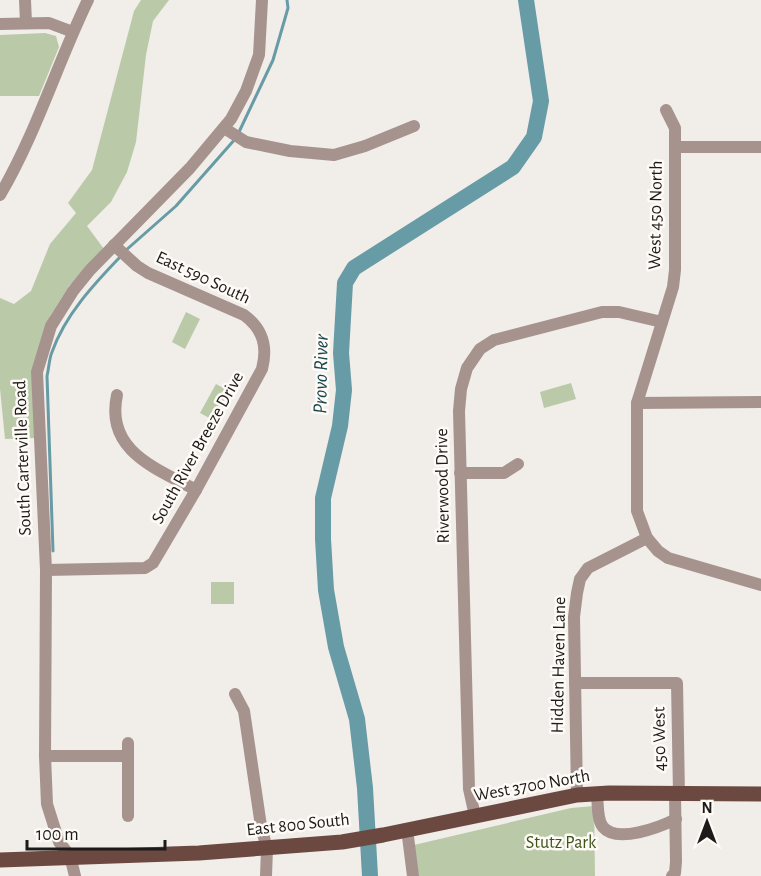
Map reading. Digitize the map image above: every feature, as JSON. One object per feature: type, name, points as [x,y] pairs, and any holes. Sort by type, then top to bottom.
[{"type":"main road","name":"West 3700 North","points":[[383,835],[577,795],[761,794]]},
{"type":"main road","name":"East 800 South","points":[[0,860],[267,849],[342,842],[383,835]]},
{"type":"street","points":[[25,0],[26,23]]},
{"type":"street","points":[[0,195],[21,156],[88,0]]},
{"type":"street","name":"South Carterville Road","points":[[75,876],[70,856],[59,842],[49,813],[45,756],[45,570],[37,372],[51,326],[61,308],[90,270],[190,168],[224,128],[246,91],[259,55],[262,0]]},
{"type":"street","points":[[0,24],[49,23],[73,32]]},
{"type":"street","name":"West 450 North","points":[[647,538],[637,511],[637,403],[675,270],[674,123],[666,110]]},
{"type":"street","points":[[224,128],[246,142],[290,151],[334,155],[365,146],[414,126]]},
{"type":"street","points":[[675,147],[761,147]]},
{"type":"street","name":"East 590 South","points":[[114,245],[148,273],[244,315],[259,329],[265,350]]},
{"type":"street","name":"Riverwood Drive","points":[[475,816],[470,789],[460,472],[461,389],[467,368],[472,359],[487,344],[502,337],[602,312],[619,312],[662,322]]},
{"type":"street","name":"South River Breeze Drive","points":[[45,570],[145,568],[155,561],[262,369],[265,350]]},
{"type":"street","points":[[117,395],[116,423],[127,446],[142,461],[196,490]]},
{"type":"street","points":[[637,403],[761,402]]},
{"type":"street","points":[[460,472],[504,473],[518,464]]},
{"type":"street","points":[[647,538],[658,551],[676,562],[761,585]]},
{"type":"street","name":"Hidden Haven Lane","points":[[577,795],[574,617],[576,592],[580,579],[588,568],[647,538]]},
{"type":"street","name":"450 West","points":[[575,683],[676,683],[676,862],[675,873],[672,876]]},
{"type":"street","points":[[235,694],[244,711],[259,815],[267,849],[266,876]]},
{"type":"street","points":[[45,756],[128,749],[128,816]]},
{"type":"street","points":[[597,794],[600,819],[602,826],[607,830],[618,833],[640,833],[651,831],[676,819]]},
{"type":"street","points":[[407,829],[413,876]]},
{"type":"green space","points":[[141,0],[169,0],[153,21],[146,55],[136,142],[127,172],[111,202],[87,226],[104,249],[69,286],[50,316],[36,357],[36,438],[5,439],[0,389],[0,298],[14,304],[31,291],[50,244],[76,213],[68,203],[92,170],[134,11]]},
{"type":"green space","points":[[45,33],[56,36],[59,47],[39,96],[0,96],[0,35]]},
{"type":"green space","points":[[186,312],[200,319],[185,349],[172,342]]},
{"type":"green space","points":[[571,383],[576,399],[544,408],[540,392]]},
{"type":"green space","points":[[216,384],[229,391],[213,420],[200,413]]},
{"type":"green space","points":[[211,582],[234,582],[234,604],[211,604]]},
{"type":"green space","name":"Stutz Park","points":[[594,806],[595,876],[414,876],[414,845],[571,808]]},
{"type":"waterway","points":[[239,132],[273,60],[288,8],[287,0]]},
{"type":"waterway","name":"Provo River","points":[[370,876],[365,788],[357,719],[336,647],[326,590],[323,539],[323,498],[340,426],[344,390],[341,353],[345,283],[354,268],[513,167],[534,137],[541,101],[526,0]]},
{"type":"waterway","points":[[125,251],[176,206],[236,138]]},
{"type":"waterway","points":[[53,551],[47,376],[50,358],[64,325],[72,313],[121,256]]}]
